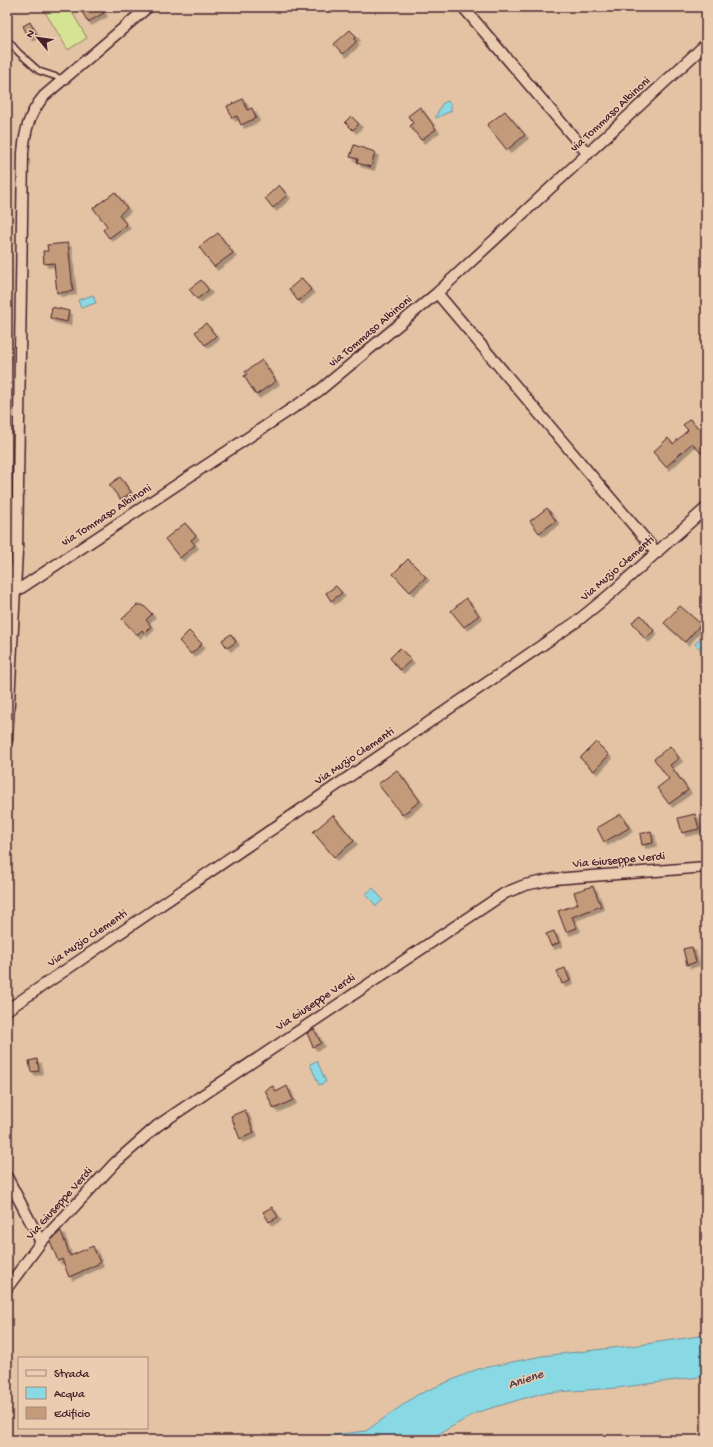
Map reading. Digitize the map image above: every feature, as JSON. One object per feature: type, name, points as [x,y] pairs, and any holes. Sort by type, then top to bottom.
[{"type":"street","points":[[7,740],[18,536],[23,153],[25,130],[33,110],[44,96],[148,7]]},
{"type":"street","points":[[463,7],[588,154]]},
{"type":"street","name":"via Tommaso Albinoni","points":[[15,592],[320,390],[437,293],[706,44]]},
{"type":"street","points":[[437,293],[657,553]]},
{"type":"street","name":"Via Muzio Clementi","points":[[7,1010],[564,630],[598,604],[706,508]]},
{"type":"street","name":"Via Giuseppe Verdi","points":[[7,1288],[41,1242],[115,1163],[163,1122],[505,893],[526,885],[554,879],[706,867]]},
{"type":"street","points":[[7,1177],[41,1242]]},
{"type":"lane","points":[[7,39],[18,52],[39,70],[63,79]]},
{"type":"green space","points":[[42,7],[69,7],[87,38],[68,50]]},
{"type":"water","points":[[447,101],[451,104],[451,111],[436,118],[442,104]]},
{"type":"water","points":[[93,295],[96,303],[81,308],[78,300]]},
{"type":"water","points":[[705,633],[706,645],[701,650],[695,644]]},
{"type":"water","points":[[373,888],[383,900],[376,906],[366,894]]},
{"type":"water","points":[[317,1061],[326,1082],[319,1085],[310,1064]]},
{"type":"water","name":"Aniene","points":[[706,1335],[706,1376],[617,1388],[542,1393],[478,1412],[428,1440],[306,1440],[315,1437],[366,1431],[417,1395],[478,1369],[542,1356],[639,1345]]},
{"type":"building","points":[[79,7],[100,7],[104,13],[88,22]]},
{"type":"building","points":[[30,22],[36,34],[29,38],[23,26]]},
{"type":"building","points":[[350,30],[357,37],[354,39],[356,42],[343,54],[334,44]]},
{"type":"building","points":[[243,99],[247,110],[252,108],[256,118],[241,125],[237,116],[232,118],[227,106]]},
{"type":"building","points":[[420,107],[436,129],[421,140],[410,126],[413,123],[408,116]]},
{"type":"building","points":[[505,111],[525,135],[507,150],[487,125]]},
{"type":"building","points":[[351,116],[359,124],[353,130],[345,122]]},
{"type":"building","points":[[354,145],[375,152],[371,167],[357,163],[358,159],[350,157]]},
{"type":"building","points":[[279,185],[287,195],[273,208],[265,198]]},
{"type":"building","points":[[115,192],[127,208],[119,215],[127,225],[109,238],[103,230],[107,226],[93,208]]},
{"type":"building","points":[[218,233],[233,253],[214,267],[199,247]]},
{"type":"building","points":[[68,243],[73,291],[57,293],[54,263],[44,264],[43,251],[48,251],[47,245]]},
{"type":"building","points":[[302,278],[311,290],[298,301],[289,289]]},
{"type":"building","points":[[201,280],[209,290],[197,299],[189,289]]},
{"type":"building","points":[[52,307],[69,311],[67,322],[50,318]]},
{"type":"building","points":[[206,323],[216,336],[205,345],[195,332]]},
{"type":"building","points":[[262,360],[276,381],[256,395],[244,376],[247,374],[245,372]]},
{"type":"building","points":[[690,419],[700,430],[706,424],[706,449],[701,453],[692,443],[666,467],[653,452],[668,438],[673,444],[688,430],[683,425]]},
{"type":"building","points":[[120,477],[131,492],[121,500],[109,485]]},
{"type":"building","points":[[547,508],[556,521],[539,533],[530,521]]},
{"type":"building","points":[[185,523],[196,536],[191,540],[195,545],[180,558],[165,539]]},
{"type":"building","points":[[408,559],[426,577],[410,592],[393,574]]},
{"type":"building","points":[[336,586],[342,593],[331,601],[326,593]]},
{"type":"building","points":[[466,598],[479,615],[464,627],[451,611]]},
{"type":"building","points":[[137,605],[143,605],[152,614],[146,620],[151,626],[144,633],[142,630],[137,635],[122,619]]},
{"type":"building","points":[[680,606],[701,624],[685,642],[664,623]]},
{"type":"building","points":[[641,615],[654,631],[645,639],[632,622]]},
{"type":"building","points":[[189,631],[202,644],[191,654],[179,641]]},
{"type":"building","points":[[231,634],[236,642],[227,648],[222,640]]},
{"type":"building","points":[[400,648],[411,660],[400,670],[390,658]]},
{"type":"building","points":[[596,742],[609,755],[594,771],[580,758]]},
{"type":"building","points":[[670,746],[679,758],[670,765],[688,790],[669,804],[657,788],[669,779],[654,759]]},
{"type":"building","points":[[397,770],[420,801],[402,815],[378,784]]},
{"type":"building","points":[[621,814],[629,828],[604,842],[597,828]]},
{"type":"building","points":[[695,814],[699,829],[682,833],[678,818]]},
{"type":"building","points":[[333,815],[354,841],[334,857],[313,832]]},
{"type":"building","points":[[651,831],[653,843],[642,845],[640,834]]},
{"type":"building","points":[[593,886],[601,906],[572,917],[577,928],[566,932],[558,911],[578,904],[574,892]]},
{"type":"building","points":[[554,931],[559,943],[551,946],[546,934]]},
{"type":"building","points":[[692,947],[696,962],[687,965],[683,949]]},
{"type":"building","points":[[565,968],[570,981],[562,984],[557,971]]},
{"type":"building","points":[[314,1029],[321,1043],[313,1047],[307,1033]]},
{"type":"building","points":[[37,1059],[39,1071],[31,1072],[29,1061]]},
{"type":"building","points":[[273,1086],[276,1092],[287,1086],[293,1100],[274,1109],[265,1090]]},
{"type":"building","points":[[245,1110],[254,1133],[240,1139],[231,1116]]},
{"type":"building","points":[[272,1207],[278,1217],[269,1222],[263,1212]]},
{"type":"building","points":[[61,1231],[70,1256],[93,1246],[100,1263],[69,1277],[62,1259],[58,1261],[50,1241]]}]
